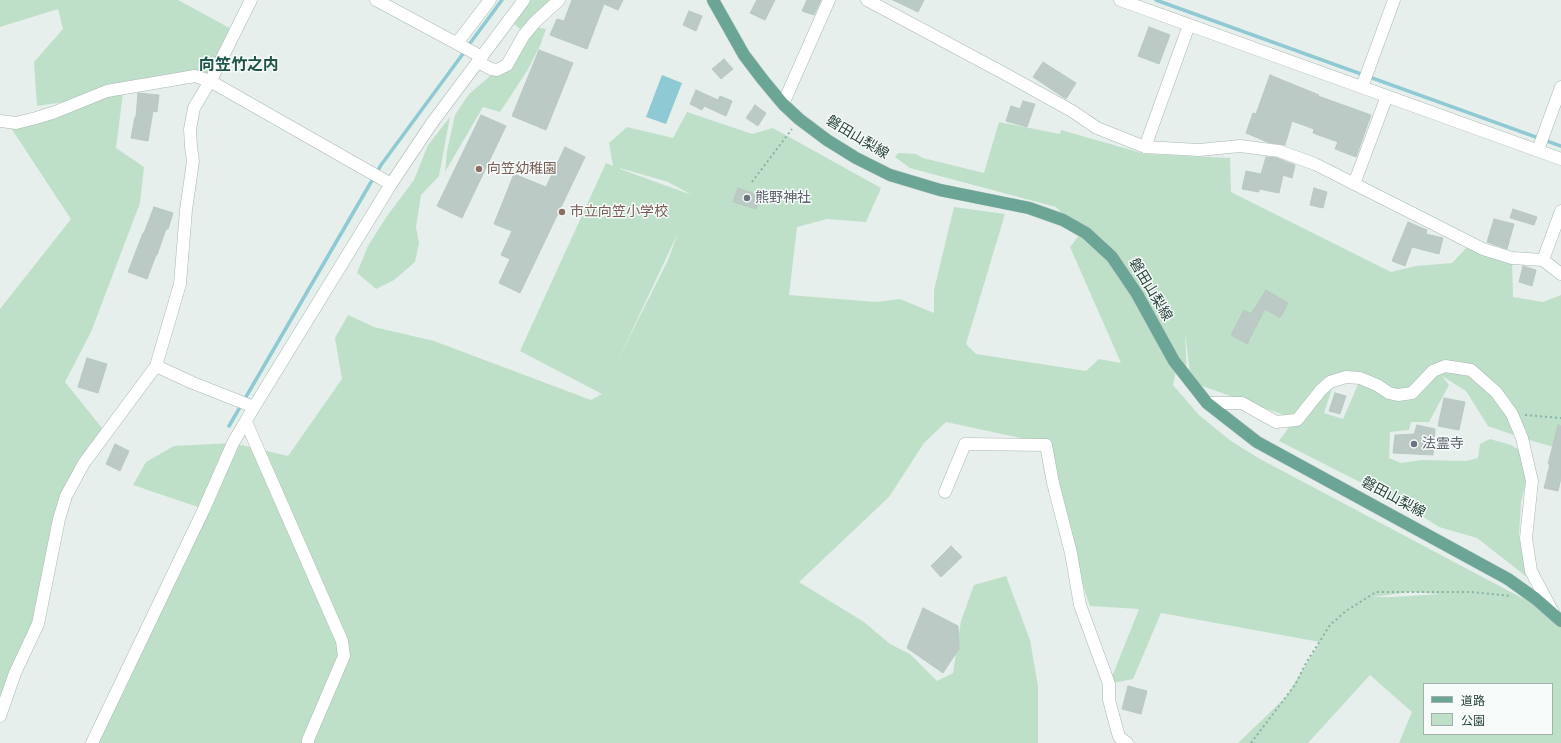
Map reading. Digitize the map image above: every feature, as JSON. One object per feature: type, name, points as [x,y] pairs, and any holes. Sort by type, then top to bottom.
[{"type":"main road","name":"磐田山梨線","points":[[713,0],[744,55],[783,104],[799,119],[827,140],[856,158],[890,175],[940,190],[1029,208],[1063,220],[1086,233],[1112,257],[1137,294],[1174,361],[1207,403],[1257,442],[1508,579],[1557,618]]},
{"type":"street","points":[[0,716],[15,673],[38,624],[59,519],[66,496],[84,463],[156,366],[180,284],[186,210],[193,161],[190,147],[190,129],[194,108],[210,81],[251,0]]},
{"type":"street","points":[[376,0],[457,43],[480,59],[491,69],[497,70],[507,66],[524,35],[535,22],[559,0]]},
{"type":"street","points":[[457,43],[490,0]]},
{"type":"street","points":[[92,743],[204,509],[233,443],[391,184],[432,123],[524,0]]},
{"type":"street","points":[[783,104],[829,0]]},
{"type":"street","points":[[867,0],[1072,111],[1097,128],[1145,146],[1199,150],[1240,146],[1278,151],[1315,164],[1483,249],[1512,258],[1543,260],[1561,274]]},
{"type":"street","points":[[1120,0],[1561,159]]},
{"type":"street","points":[[1362,87],[1394,0]]},
{"type":"street","points":[[1145,146],[1189,25]]},
{"type":"street","points":[[0,121],[16,123],[55,112],[107,91],[195,76],[210,81],[391,184]]},
{"type":"street","points":[[1538,150],[1561,87]]},
{"type":"street","points":[[1354,184],[1388,96]]},
{"type":"street","points":[[1543,260],[1561,211]]},
{"type":"street","points":[[156,366],[212,391],[254,407]]},
{"type":"street","points":[[1207,403],[1242,403],[1276,422],[1297,420],[1321,390],[1330,382],[1346,377],[1360,378],[1377,385],[1389,393],[1398,395],[1412,393],[1433,371],[1445,366],[1472,370],[1496,392],[1512,414],[1522,438],[1532,481],[1526,538],[1532,571],[1557,618]]},
{"type":"street","points":[[246,422],[342,641],[344,656],[308,743]]},
{"type":"street","points":[[945,492],[966,444],[1046,445],[1053,483],[1071,553],[1080,605],[1109,684],[1109,700],[1119,738],[1127,743]]},
{"type":"path","points":[[752,182],[799,119]]},
{"type":"path","points":[[1512,414],[1561,418]]},
{"type":"path","points":[[1251,743],[1295,685],[1306,663],[1330,625],[1346,611],[1376,592],[1472,592],[1515,597]]},
{"type":"green space","points":[[0,0],[178,0],[235,31],[205,80],[123,93],[116,148],[144,167],[140,203],[91,332],[65,382],[106,433],[73,484],[25,652],[0,711],[0,309],[71,219],[7,122],[56,119],[91,98],[37,106],[34,62],[63,29],[58,9],[0,27]]},
{"type":"green space","points":[[530,0],[553,0],[520,29],[513,23]]},
{"type":"green space","points":[[536,27],[546,29],[540,46],[527,71],[500,112],[483,107],[445,172],[447,151],[455,115],[469,94],[497,70]]},
{"type":"green space","points":[[687,112],[752,134],[773,128],[881,188],[866,222],[827,219],[797,227],[789,295],[876,302],[900,299],[934,313],[934,290],[954,207],[1005,214],[966,344],[976,354],[1086,371],[1099,359],[1121,363],[1070,247],[1081,233],[1056,207],[910,168],[895,157],[898,153],[916,154],[923,158],[984,173],[999,122],[1060,134],[1061,130],[1145,154],[1230,158],[1231,192],[1391,272],[1416,266],[1452,263],[1468,246],[1512,258],[1513,297],[1543,302],[1561,295],[1561,449],[1522,438],[1488,426],[1466,391],[1442,376],[1449,385],[1429,422],[1411,422],[1409,430],[1390,432],[1389,458],[1401,463],[1422,460],[1466,461],[1478,458],[1480,444],[1490,439],[1511,445],[1526,454],[1527,479],[1521,502],[1519,536],[1527,577],[1477,538],[1439,527],[1405,505],[1279,441],[1295,419],[1191,382],[1185,332],[1187,378],[1177,366],[1173,385],[1199,415],[1231,441],[1260,459],[1522,598],[1528,599],[1561,622],[1561,743],[1399,743],[1412,712],[1370,675],[1308,743],[1238,743],[1286,697],[1320,642],[1161,613],[1133,679],[1109,684],[1139,609],[1090,606],[1068,542],[1046,445],[1030,440],[946,422],[924,443],[889,497],[799,582],[864,622],[890,644],[910,654],[937,681],[953,673],[961,621],[974,585],[1006,576],[1030,640],[1038,686],[1038,743],[92,743],[204,509],[133,485],[146,462],[174,446],[233,443],[288,456],[342,379],[335,338],[348,315],[374,327],[434,341],[591,400],[602,394],[520,351],[606,163],[613,166],[609,143],[627,127],[673,138]],"holes":[[[620,169],[668,182],[692,195]],[[678,233],[668,260],[618,360]],[[1346,377],[1359,382],[1343,419],[1324,413],[1332,389]],[[1410,592],[1440,594],[1392,597],[1372,597]]]},
{"type":"green space","points":[[450,117],[439,176],[421,195],[416,227],[419,243],[415,262],[394,280],[376,289],[357,273],[368,246],[387,216],[414,180],[428,145]]},
{"type":"water","points":[[662,75],[682,83],[666,124],[646,117]]},
{"type":"building","points":[[572,0],[623,0],[618,10],[604,4],[587,49],[550,35],[557,19],[564,21]]},
{"type":"building","points":[[757,0],[775,0],[765,20],[750,13]]},
{"type":"building","points":[[807,0],[821,0],[814,15],[802,11]]},
{"type":"building","points":[[893,0],[924,0],[918,12]]},
{"type":"building","points":[[689,11],[702,16],[696,31],[683,25]]},
{"type":"building","points":[[1149,27],[1170,35],[1159,64],[1138,56]]},
{"type":"building","points":[[539,50],[573,63],[546,130],[512,116]]},
{"type":"building","points":[[724,59],[733,69],[721,79],[712,69]]},
{"type":"building","points":[[1043,62],[1076,83],[1066,99],[1033,77]]},
{"type":"building","points":[[1270,75],[1319,95],[1318,96],[1371,115],[1356,157],[1335,149],[1338,142],[1313,133],[1314,129],[1292,121],[1285,145],[1267,142],[1246,133],[1253,113],[1256,114]]},
{"type":"building","points":[[696,90],[718,100],[720,96],[732,101],[726,116],[704,106],[702,110],[690,104]]},
{"type":"building","points":[[138,93],[159,95],[157,112],[153,111],[148,141],[131,138],[136,117]]},
{"type":"building","points":[[1023,101],[1035,104],[1027,127],[1006,121],[1011,106],[1020,109]]},
{"type":"building","points":[[755,105],[766,113],[758,126],[746,118]]},
{"type":"building","points":[[481,115],[506,126],[462,218],[437,206]]},
{"type":"building","points":[[565,147],[585,157],[520,293],[499,283],[510,259],[501,255],[512,231],[494,224],[514,174],[546,187]]},
{"type":"building","points":[[1266,157],[1277,158],[1295,165],[1292,178],[1283,175],[1279,193],[1259,189],[1259,192],[1242,189],[1246,171],[1261,174]]},
{"type":"building","points":[[738,188],[761,196],[756,209],[733,202]]},
{"type":"building","points":[[1314,188],[1327,192],[1323,208],[1310,205]]},
{"type":"building","points":[[154,207],[173,213],[168,229],[166,229],[147,279],[128,272]]},
{"type":"building","points":[[1513,209],[1537,217],[1534,225],[1510,218]]},
{"type":"building","points":[[1494,219],[1514,224],[1507,249],[1487,242]]},
{"type":"building","points":[[1408,222],[1427,230],[1426,234],[1443,238],[1439,254],[1412,247],[1405,266],[1392,261]]},
{"type":"building","points":[[1523,266],[1536,270],[1532,286],[1519,282]]},
{"type":"building","points":[[1266,290],[1288,303],[1280,318],[1265,309],[1247,344],[1231,335],[1244,310],[1251,314]]},
{"type":"building","points":[[87,358],[107,364],[98,393],[78,387]]},
{"type":"building","points":[[1335,393],[1346,396],[1340,414],[1329,411]]},
{"type":"building","points":[[1444,398],[1465,402],[1459,430],[1438,426]]},
{"type":"building","name":"法霊寺","points":[[1417,425],[1435,429],[1433,455],[1393,453],[1395,435],[1414,434]]},
{"type":"building","points":[[1558,425],[1561,426],[1561,478],[1558,491],[1544,488],[1550,464],[1548,464]]},
{"type":"building","points":[[115,444],[129,451],[120,471],[106,464]]},
{"type":"building","points":[[951,546],[962,557],[941,577],[931,566]]},
{"type":"building","points":[[923,608],[958,626],[959,649],[943,673],[907,648]]},
{"type":"building","points":[[1128,686],[1147,691],[1141,714],[1122,709]]},
{"type":"waterway","points":[[468,46],[502,0]]},
{"type":"waterway","points":[[1156,0],[1561,146]]},
{"type":"waterway","points":[[229,426],[381,165],[465,51]]},
{"type":"place","name":"向笠幼稚園","points":[[479,169]]},
{"type":"place","name":"熊野神社","points":[[747,198]]},
{"type":"place","name":"市立向笠小学校","points":[[562,212]]},
{"type":"place","name":"法霊寺","points":[[1414,444]]},
{"type":"district","name":"向笠竹之内","points":[[239,66]]}]
